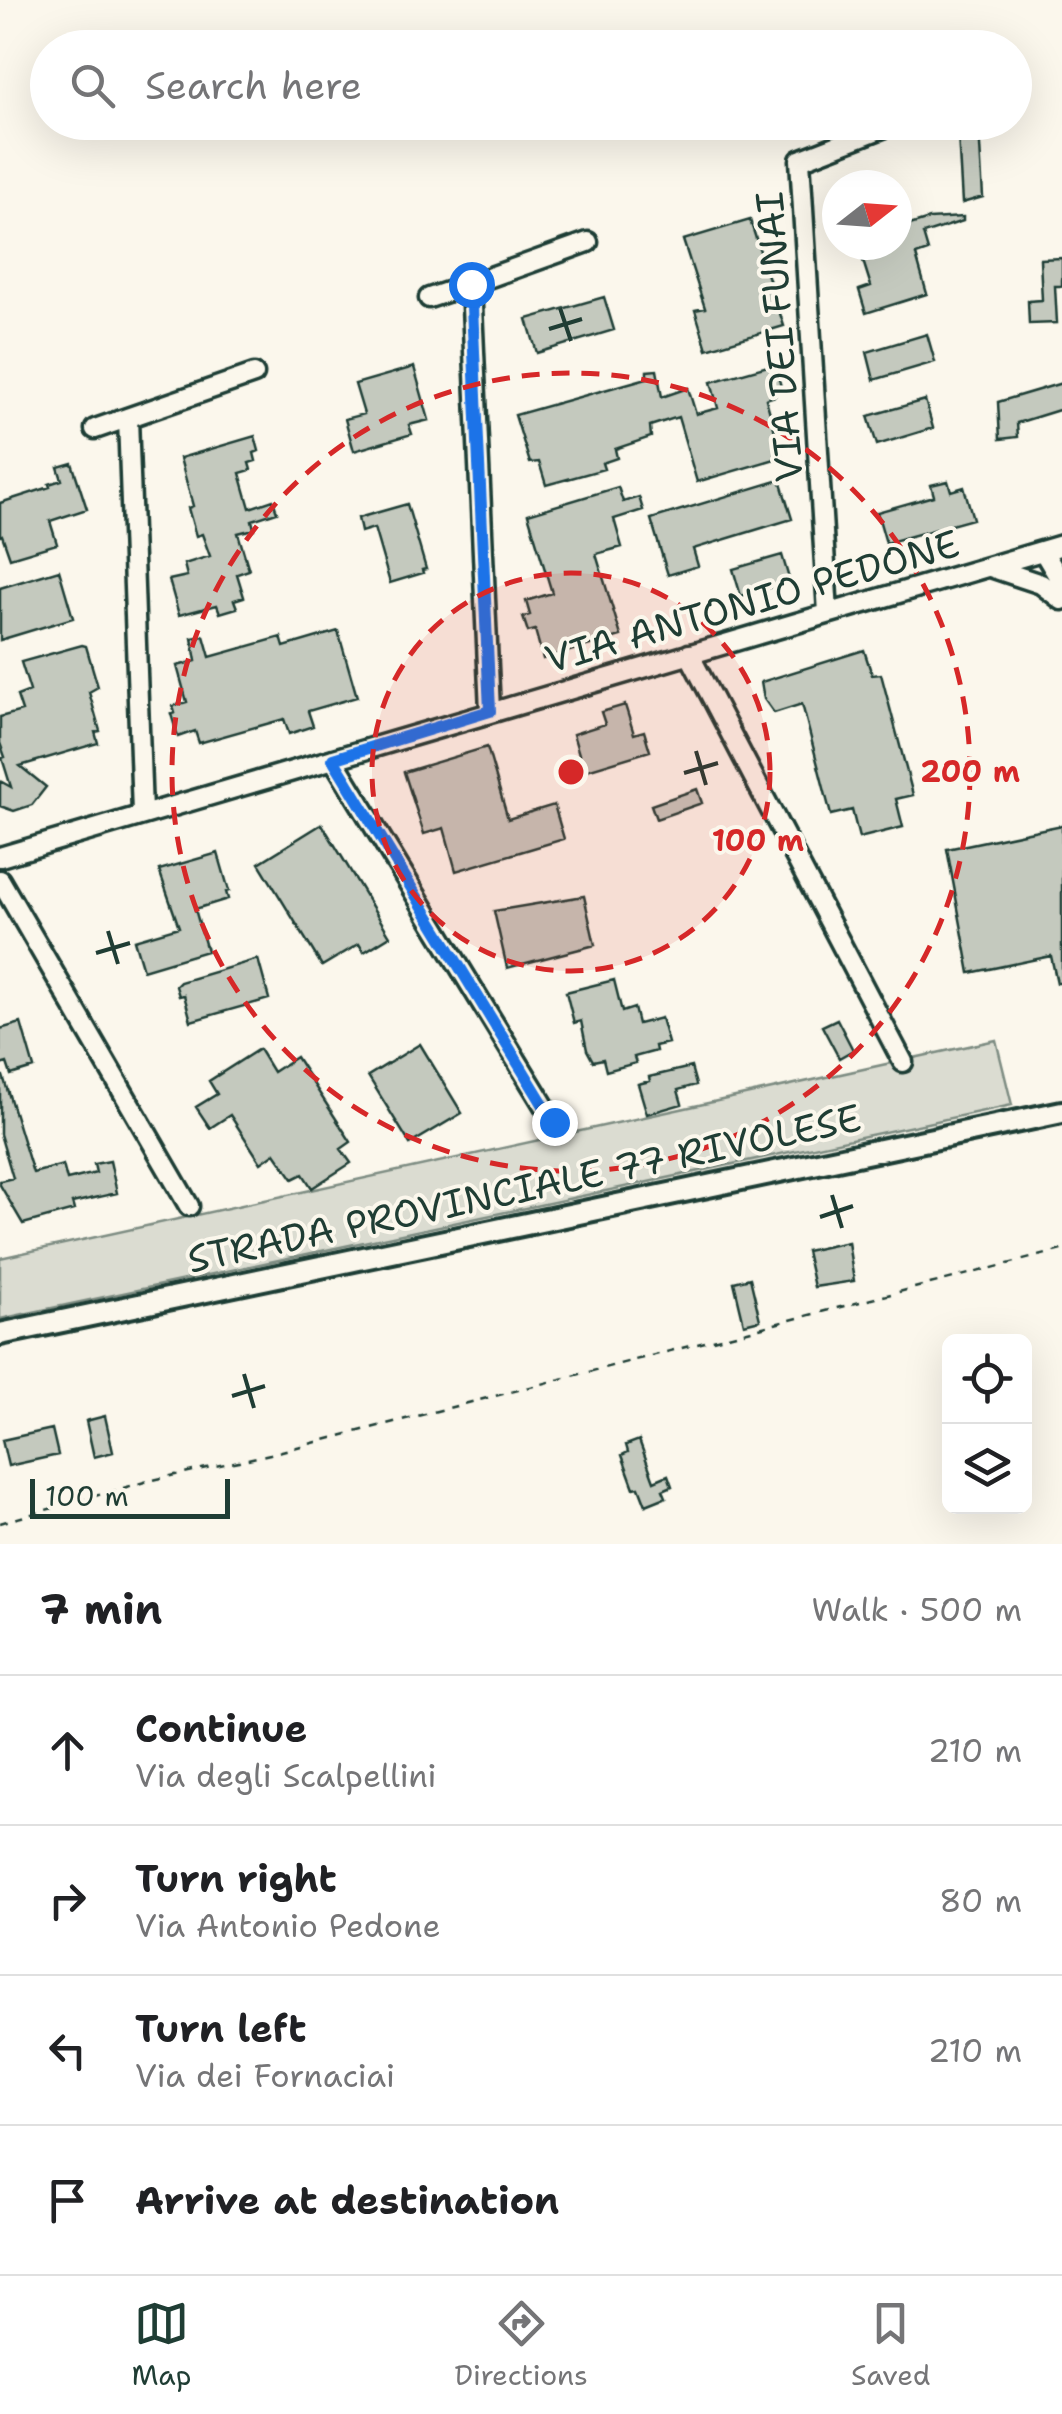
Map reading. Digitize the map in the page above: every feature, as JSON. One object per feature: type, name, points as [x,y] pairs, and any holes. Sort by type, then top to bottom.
[{"type":"main road","name":"STRADA PROVINCIALE 77 RIVOLESE","points":[[0,1334],[1062,1112]]},
{"type":"street","name":"VIA DEI FUNAI","points":[[828,613],[800,160],[852,140]]},
{"type":"street","points":[[429,298],[588,242]]},
{"type":"street","points":[[471,284],[490,711]]},
{"type":"street","points":[[95,429],[254,374]]},
{"type":"street","points":[[128,418],[142,813]]},
{"type":"street","name":"VIA ANTONIO PEDONE","points":[[0,857],[1062,545]]},
{"type":"street","points":[[1043,551],[1062,583]]},
{"type":"street","points":[[989,566],[1041,584],[1062,600]]},
{"type":"street","points":[[689,654],[903,1062]]},
{"type":"street","points":[[333,759],[554,1122]]},
{"type":"street","points":[[0,880],[189,1206]]},
{"type":"path","points":[[0,1523],[148,1481],[270,1454],[1062,1250]]},
{"type":"shaded area","points":[[996,1040],[1012,1105],[0,1319],[0,1258]]},
{"type":"building","points":[[958,140],[980,140],[983,197],[962,203]]},
{"type":"building","points":[[963,217],[963,221],[923,234],[928,251],[916,255],[927,294],[866,313],[859,290],[871,286],[863,260],[912,260],[912,224]]},
{"type":"building","points":[[750,220],[784,326],[707,349],[695,310],[705,308],[683,240]]},
{"type":"building","points":[[1062,258],[1062,286],[1055,286],[1057,323],[1029,324],[1028,301],[1042,300],[1040,259]]},
{"type":"building","points":[[604,297],[614,330],[537,353],[527,319]]},
{"type":"building","points":[[927,334],[935,362],[874,380],[867,352]]},
{"type":"building","points":[[775,364],[781,387],[774,389],[775,396],[766,399],[782,457],[697,482],[678,417],[650,426],[651,437],[615,449],[617,458],[602,463],[604,469],[546,485],[539,462],[530,463],[515,415],[647,378],[647,371],[657,370],[662,397],[688,388],[696,414],[718,408],[711,382]]},
{"type":"building","points":[[414,367],[429,420],[409,425],[412,434],[354,451],[345,419],[364,414],[355,384]]},
{"type":"building","points":[[1062,383],[1062,409],[1017,423],[1018,437],[1000,439],[998,402]]},
{"type":"building","points":[[925,400],[933,428],[877,445],[868,416]]},
{"type":"building","points":[[255,436],[259,451],[254,453],[256,461],[249,463],[251,470],[240,473],[250,508],[273,500],[277,512],[252,520],[254,529],[238,533],[249,570],[237,574],[244,597],[234,600],[237,608],[220,613],[217,605],[179,615],[169,580],[187,576],[184,564],[210,556],[202,534],[196,536],[188,508],[193,506],[180,458]]},
{"type":"building","points":[[72,463],[87,509],[50,521],[57,544],[10,558],[0,536],[0,503],[50,487],[49,484],[62,480],[58,467]]},
{"type":"building","points":[[780,480],[792,519],[693,549],[698,566],[668,575],[651,519]]},
{"type":"building","points":[[948,481],[951,491],[964,487],[973,519],[886,543],[877,512],[934,496],[931,485]]},
{"type":"building","points":[[618,487],[623,502],[639,497],[643,510],[614,519],[622,547],[596,554],[621,636],[543,659],[535,630],[528,632],[523,617],[530,615],[526,601],[552,593],[528,514]]},
{"type":"building","points":[[407,504],[426,569],[390,583],[374,528],[361,532],[358,518]]},
{"type":"building","points":[[782,555],[790,582],[741,596],[733,569]]},
{"type":"building","points":[[59,570],[73,618],[0,640],[0,588]]},
{"type":"building","points":[[338,631],[357,697],[308,711],[313,726],[289,734],[284,719],[199,743],[195,731],[178,737],[171,714],[175,713],[173,706],[187,702],[177,666],[196,661],[192,638],[204,636],[210,657],[281,637],[284,647]]},
{"type":"building","points":[[86,646],[98,687],[89,692],[100,731],[95,732],[98,743],[20,766],[46,787],[32,805],[14,811],[0,806],[0,781],[11,787],[2,758],[5,757],[0,743],[0,717],[22,711],[17,696],[30,691],[21,662]]},
{"type":"building","points":[[864,650],[872,675],[881,674],[913,795],[896,799],[903,827],[859,838],[852,810],[831,815],[802,704],[774,713],[764,699],[761,682]]},
{"type":"building","points":[[625,705],[634,734],[644,731],[650,751],[584,771],[573,734],[605,724],[601,712]]},
{"type":"building","points":[[487,747],[508,819],[554,805],[564,839],[456,871],[444,828],[424,834],[404,772]]},
{"type":"building","points":[[697,789],[702,803],[656,819],[651,805]]},
{"type":"building","points":[[322,824],[390,936],[364,952],[359,944],[322,966],[259,863]]},
{"type":"building","points":[[1062,825],[1062,983],[1057,983],[1051,956],[970,973],[947,849]]},
{"type":"building","points":[[218,853],[228,899],[195,909],[207,951],[143,970],[134,940],[179,927],[159,870]]},
{"type":"building","points":[[584,896],[595,945],[507,968],[494,911]]},
{"type":"building","points":[[258,959],[269,999],[191,1021],[184,995],[179,996],[176,986],[180,982]]},
{"type":"building","points":[[614,980],[622,1012],[634,1008],[638,1024],[661,1018],[668,1043],[634,1057],[636,1063],[606,1071],[603,1059],[593,1061],[587,1050],[581,1021],[574,1023],[566,992]]},
{"type":"building","points":[[837,1019],[853,1050],[839,1058],[822,1026]]},
{"type":"building","points":[[21,1023],[34,1068],[11,1075],[7,1063],[0,1065],[0,1029]]},
{"type":"building","points":[[420,1044],[462,1113],[410,1144],[368,1076]]},
{"type":"building","points":[[259,1049],[273,1072],[296,1057],[351,1142],[341,1149],[351,1163],[312,1188],[303,1174],[293,1179],[275,1153],[261,1163],[230,1115],[210,1128],[196,1107],[217,1094],[209,1081]]},
{"type":"building","points":[[691,1067],[696,1085],[678,1090],[682,1104],[647,1114],[638,1084],[650,1081],[649,1077]]},
{"type":"building","points":[[0,1076],[33,1173],[63,1165],[67,1180],[96,1173],[94,1164],[110,1161],[117,1193],[72,1203],[74,1210],[23,1224],[0,1185],[0,1181],[13,1178],[0,1134]]},
{"type":"building","points":[[848,1242],[854,1281],[814,1287],[806,1251]]},
{"type":"building","points":[[750,1278],[760,1320],[744,1324],[734,1282]]},
{"type":"building","points":[[105,1416],[113,1452],[94,1457],[86,1421]]},
{"type":"building","points":[[52,1429],[58,1455],[8,1466],[2,1440]]},
{"type":"building","points":[[639,1440],[654,1481],[668,1475],[672,1486],[663,1490],[666,1497],[646,1505],[639,1487],[634,1488],[622,1455],[628,1452],[626,1445]]},
{"type":"route","points":[[471,284],[490,711],[333,759],[554,1122]]}]
